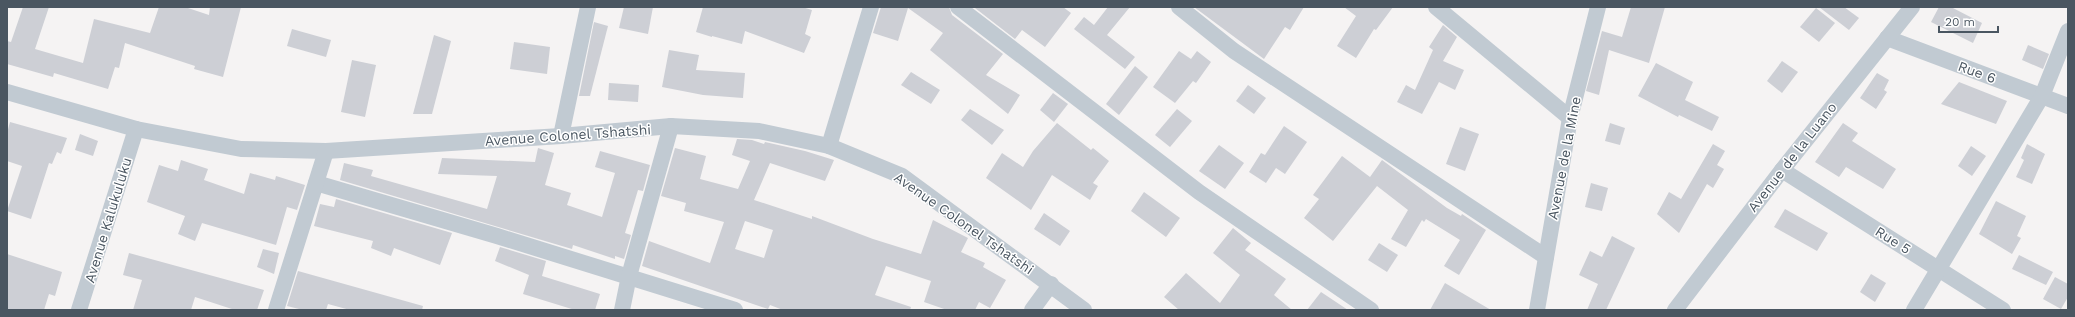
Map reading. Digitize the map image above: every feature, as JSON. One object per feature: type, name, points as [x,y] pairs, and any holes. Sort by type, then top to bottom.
[{"type":"street","points":[[561,136],[588,7]]},
{"type":"street","points":[[830,146],[871,7]]},
{"type":"street","points":[[958,7],[1200,192],[1371,310]]},
{"type":"street","points":[[1179,7],[1240,56],[1546,257]]},
{"type":"street","points":[[1436,7],[1570,118]]},
{"type":"street","name":"Avenue de la Mine","points":[[1537,310],[1570,118],[1598,7]]},
{"type":"street","name":"Avenue de la Luano","points":[[1674,310],[1782,170],[1912,7]]},
{"type":"street","points":[[1914,310],[2042,96],[2068,31]]},
{"type":"street","name":"Rue 6","points":[[1887,38],[2068,106]]},
{"type":"street","name":"Avenue Colonel Tshatshi","points":[[7,92],[136,129],[241,149],[326,151],[561,136],[671,126],[759,131],[830,146],[902,176],[1051,284],[1084,310]]},
{"type":"street","points":[[622,310],[629,276],[671,126]]},
{"type":"street","name":"Avenue Kalukuluku","points":[[79,310],[136,129]]},
{"type":"street","points":[[276,310],[326,151]]},
{"type":"street","name":"Rue 5","points":[[1782,170],[2003,310]]},
{"type":"street","points":[[316,183],[629,276],[735,310]]},
{"type":"street","points":[[1032,310],[1051,284]]},
{"type":"building","points":[[23,7],[49,7],[35,49],[83,63],[94,19],[150,33],[159,7],[185,7],[209,15],[210,7],[241,7],[223,77],[194,69],[195,66],[125,43],[119,68],[115,67],[108,89],[54,73],[53,77],[7,64],[7,41],[11,42]]},
{"type":"building","points":[[624,7],[653,7],[648,34],[619,28]]},
{"type":"building","points":[[703,7],[802,7],[812,10],[805,34],[811,37],[804,53],[745,31],[742,44],[712,37],[696,32]]},
{"type":"building","points":[[881,7],[949,7],[952,15],[1003,54],[986,75],[1020,95],[1008,114],[930,50],[943,33],[908,8],[898,41],[873,33]]},
{"type":"building","points":[[1063,7],[1071,13],[1045,47],[1022,30],[1015,39],[975,8]]},
{"type":"building","points":[[1108,7],[1130,7],[1107,35],[1135,57],[1125,69],[1074,29],[1084,17],[1094,25]]},
{"type":"building","points":[[1194,7],[1304,7],[1290,30],[1285,27],[1264,59]]},
{"type":"building","points":[[1344,7],[1393,7],[1376,30],[1374,29],[1356,58],[1337,46],[1356,16]]},
{"type":"building","points":[[1631,7],[1665,7],[1649,63],[1609,50],[1599,95],[1586,91],[1602,31],[1622,37]]},
{"type":"building","points":[[1819,7],[1844,7],[1859,18],[1849,30]]},
{"type":"building","points":[[1939,7],[1951,7],[1982,23],[1973,43],[1931,22]]},
{"type":"building","points":[[1816,8],[1835,23],[1819,42],[1800,27]]},
{"type":"building","points":[[594,22],[608,26],[590,96],[579,96]]},
{"type":"building","points":[[1443,25],[1457,37],[1443,61],[1464,70],[1455,90],[1439,82],[1422,114],[1397,102],[1406,85],[1415,90],[1433,50],[1429,47]]},
{"type":"building","points":[[292,29],[331,40],[326,57],[287,46]]},
{"type":"building","points":[[434,35],[451,41],[432,114],[413,114]]},
{"type":"building","points":[[514,42],[550,47],[547,74],[510,69]]},
{"type":"building","points":[[2028,45],[2049,54],[2043,69],[2022,60]]},
{"type":"building","points":[[669,50],[699,55],[696,70],[745,73],[743,98],[703,95],[662,87]]},
{"type":"building","points":[[1179,51],[1191,59],[1197,51],[1211,62],[1196,83],[1193,81],[1175,103],[1153,87]]},
{"type":"building","points":[[352,60],[376,65],[365,117],[341,112]]},
{"type":"building","points":[[1782,61],[1798,72],[1782,93],[1767,81]]},
{"type":"building","points":[[1656,63],[1693,82],[1685,100],[1719,117],[1712,131],[1679,115],[1678,117],[1638,96]]},
{"type":"building","points":[[1135,66],[1148,77],[1119,115],[1106,104]]},
{"type":"building","points":[[911,72],[940,90],[931,104],[901,85]]},
{"type":"building","points":[[1877,73],[1889,80],[1884,90],[1887,92],[1876,109],[1860,98]]},
{"type":"building","points":[[1959,82],[2007,101],[1996,124],[1941,104]]},
{"type":"building","points":[[609,83],[639,85],[638,102],[608,100]]},
{"type":"building","points":[[1248,85],[1266,98],[1254,114],[1236,101]]},
{"type":"building","points":[[1053,93],[1068,104],[1054,122],[1040,110]]},
{"type":"building","points":[[970,109],[1004,130],[992,145],[961,120]]},
{"type":"building","points":[[1177,109],[1192,121],[1170,147],[1155,135]]},
{"type":"building","points":[[10,122],[67,138],[61,154],[57,152],[52,164],[49,163],[31,219],[7,211],[22,166],[7,161],[7,133]]},
{"type":"building","points":[[1057,123],[1091,150],[1093,148],[1109,161],[1093,183],[1098,186],[1090,200],[1052,175],[1031,210],[986,178],[1002,153],[1023,167],[1033,151]]},
{"type":"building","points":[[1610,123],[1625,128],[1620,145],[1605,141]]},
{"type":"building","points":[[1843,123],[1858,133],[1852,141],[1896,169],[1883,189],[1846,167],[1839,177],[1815,162]]},
{"type":"building","points":[[1284,126],[1307,142],[1285,174],[1276,168],[1266,183],[1249,172],[1261,153],[1265,155]]},
{"type":"building","points":[[1460,127],[1479,134],[1465,171],[1446,164]]},
{"type":"building","points":[[80,134],[98,141],[93,156],[75,150]]},
{"type":"building","points":[[737,139],[752,140],[764,144],[765,142],[805,151],[834,160],[825,181],[770,163],[754,200],[812,219],[812,216],[873,239],[921,254],[933,220],[968,238],[961,252],[985,263],[983,267],[1006,280],[990,308],[979,302],[975,310],[947,310],[924,302],[931,281],[886,266],[875,295],[911,307],[910,310],[783,310],[770,305],[768,309],[642,266],[649,241],[710,263],[724,222],[684,211],[686,203],[661,196],[675,148],[706,156],[700,179],[738,189],[750,161],[732,155]],"holes":[[[745,221],[773,230],[764,258],[735,249]]]},
{"type":"building","points":[[1713,144],[1725,151],[1717,165],[1724,169],[1713,188],[1707,184],[1679,233],[1657,214],[1669,192],[1681,199]]},
{"type":"building","points":[[2027,144],[2045,154],[2032,184],[2016,177],[2024,160],[2021,158]]},
{"type":"building","points":[[1219,145],[1244,163],[1225,189],[1199,171]]},
{"type":"building","points":[[1971,146],[1986,156],[1972,176],[1958,166]]},
{"type":"building","points":[[538,148],[554,153],[545,185],[571,193],[567,205],[602,217],[615,173],[595,167],[600,151],[650,165],[643,191],[638,190],[625,233],[631,235],[624,259],[615,256],[615,259],[573,245],[572,249],[340,180],[344,163],[373,170],[371,176],[487,209],[497,176],[438,174],[442,158],[535,162]]},
{"type":"building","points":[[1342,156],[1370,177],[1382,160],[1447,208],[1461,216],[1462,214],[1486,230],[1459,275],[1444,266],[1460,240],[1426,219],[1424,222],[1422,220],[1406,247],[1391,239],[1408,210],[1377,186],[1333,241],[1304,218],[1319,199],[1313,195]]},
{"type":"building","points":[[181,160],[208,169],[204,180],[244,194],[250,173],[275,180],[276,176],[305,185],[297,210],[287,207],[276,245],[202,223],[195,241],[178,234],[185,216],[147,202],[159,165],[178,171]]},
{"type":"building","points":[[1591,183],[1608,188],[1602,211],[1585,207]]},
{"type":"building","points":[[1144,192],[1180,218],[1166,237],[1131,211]]},
{"type":"building","points":[[336,199],[452,233],[440,265],[394,248],[391,256],[371,248],[373,241],[314,226],[320,204],[334,207]]},
{"type":"building","points":[[1996,201],[2026,216],[2017,236],[2021,238],[2012,254],[1979,234]]},
{"type":"building","points":[[1785,209],[1828,233],[1817,251],[1774,227]]},
{"type":"building","points":[[1044,213],[1070,231],[1060,246],[1034,229]]},
{"type":"building","points":[[1233,228],[1251,243],[1245,250],[1286,279],[1274,295],[1292,310],[1179,310],[1164,297],[1186,273],[1220,303],[1240,275],[1213,253]]},
{"type":"building","points":[[1612,236],[1635,248],[1606,310],[1587,310],[1598,284],[1579,275],[1590,251],[1602,257]]},
{"type":"building","points":[[1379,243],[1398,255],[1387,272],[1368,260]]},
{"type":"building","points":[[500,247],[546,261],[542,276],[600,294],[595,310],[575,310],[523,294],[529,275],[495,261]]},
{"type":"building","points":[[263,249],[279,253],[274,274],[257,267]]},
{"type":"building","points":[[129,253],[264,290],[257,310],[235,310],[195,297],[191,310],[133,310],[142,280],[123,275]]},
{"type":"building","points":[[7,254],[62,272],[55,296],[49,294],[44,310],[7,310]]},
{"type":"building","points":[[2019,255],[2053,272],[2046,285],[2012,269]]},
{"type":"building","points":[[298,271],[423,306],[422,310],[350,310],[328,304],[326,310],[303,310],[287,306]]},
{"type":"building","points":[[1871,274],[1886,283],[1875,302],[1860,292]]},
{"type":"building","points":[[2055,277],[2068,284],[2068,297],[2061,309],[2043,299]]},
{"type":"building","points":[[1445,283],[1491,310],[1430,310]]},
{"type":"building","points":[[1321,292],[1348,310],[1307,310]]}]
